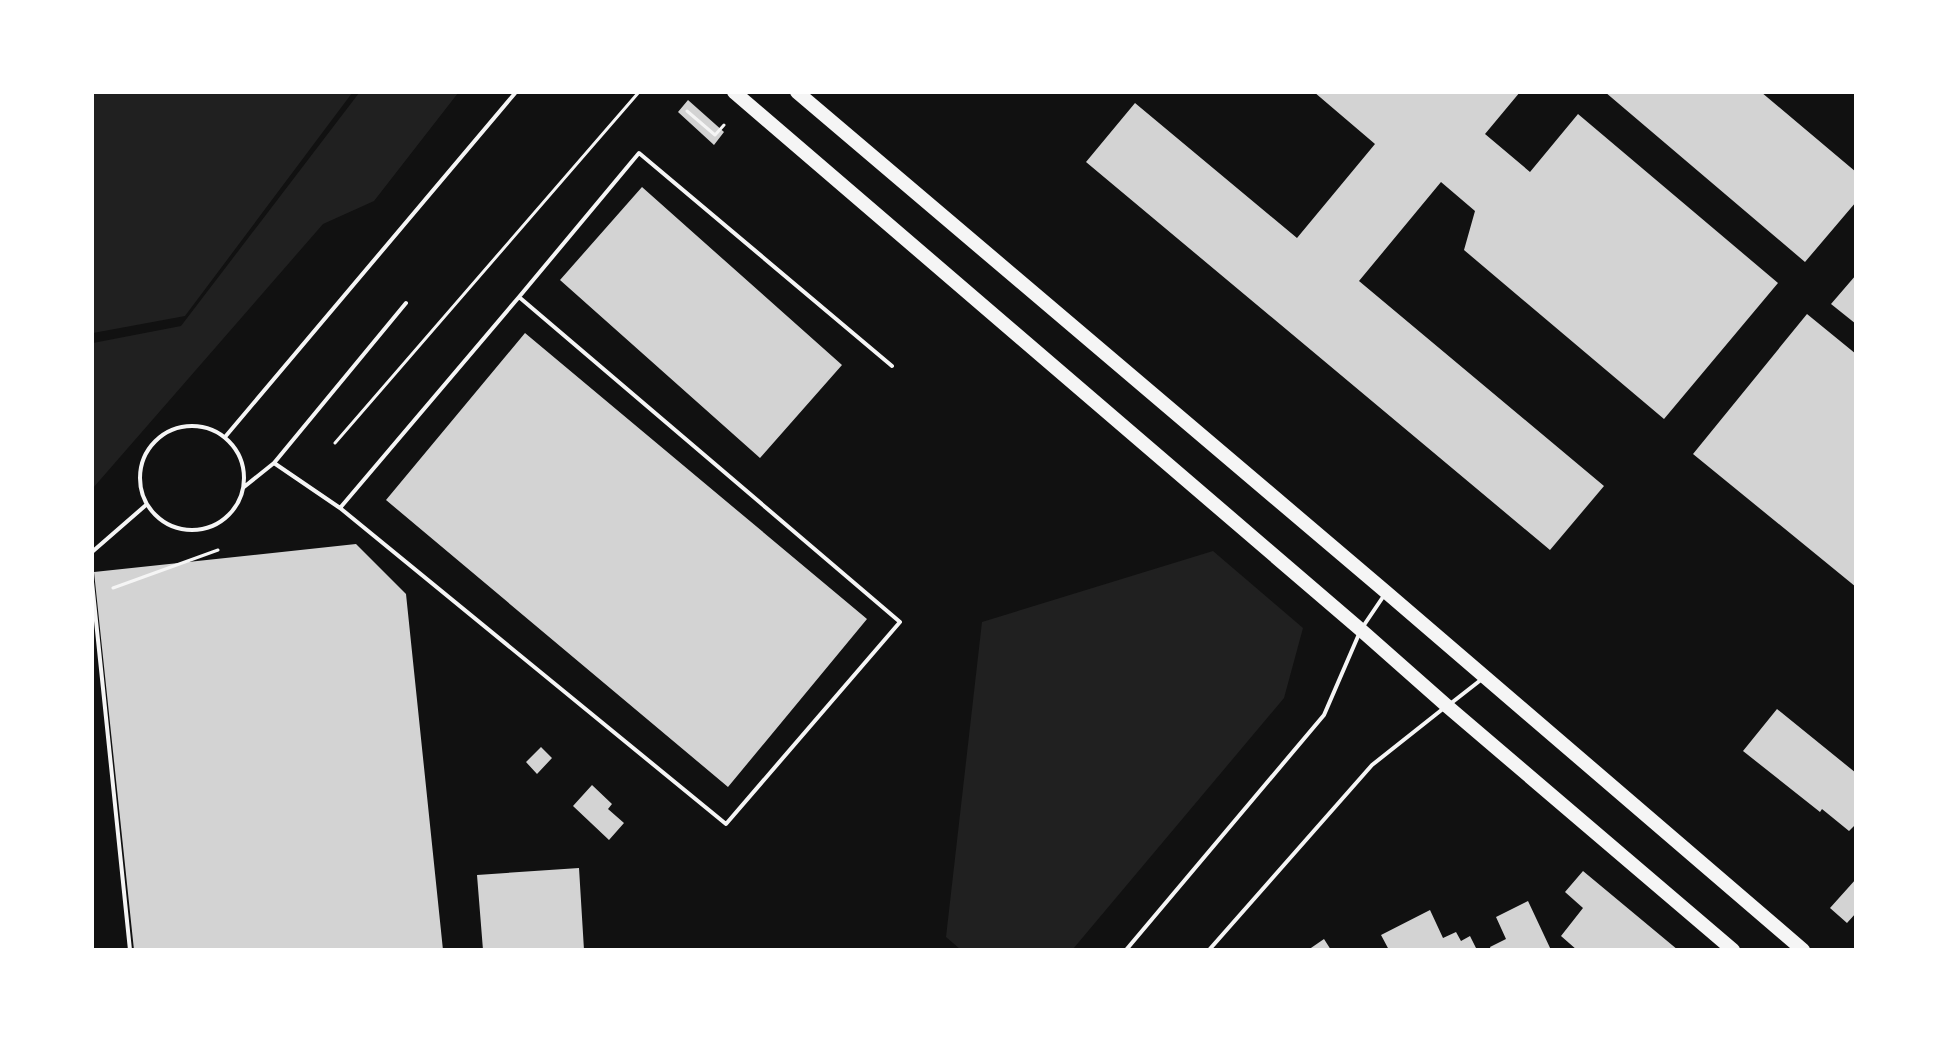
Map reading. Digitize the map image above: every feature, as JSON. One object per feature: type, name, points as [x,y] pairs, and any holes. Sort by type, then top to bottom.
[{"type":"highway","points":[[734,92],[1733,950]]},
{"type":"highway","points":[[805,97],[1486,677],[1803,950]]},
{"type":"lane","points":[[225,437],[516,92]]},
{"type":"lane","points":[[340,508],[639,153],[892,366]]},
{"type":"lane","points":[[274,462],[340,508],[726,824],[900,622],[519,297]]},
{"type":"lane","points":[[244,487],[274,462],[406,303]]},
{"type":"lane","points":[[196,425],[212,428],[225,437],[237,451],[244,468],[244,487],[237,504],[226,518],[210,527],[192,531],[174,528],[158,518],[146,505],[140,489],[143,457],[152,443],[164,433],[179,426],[196,425]]},
{"type":"lane","points":[[92,552],[146,505]]},
{"type":"lane","points":[[92,582],[130,950]]},
{"type":"lane","points":[[1126,950],[1324,715],[1361,630],[1386,592]]},
{"type":"lane","points":[[1209,950],[1372,765],[1486,677]]},
{"type":"path","points":[[335,443],[639,92]]},
{"type":"path","points":[[687,110],[715,135],[724,125]]},
{"type":"path","points":[[111,588],[218,550]]},
{"type":"shaded area","points":[[93,92],[352,93],[185,316],[93,333]]},
{"type":"shaded area","points":[[359,93],[458,93],[374,201],[323,224],[93,488],[93,343],[181,326]]},
{"type":"shaded area","points":[[1213,551],[1303,628],[1284,698],[1073,949],[960,949],[946,937],[982,622]]},
{"type":"building","points":[[1314,92],[1520,92],[1485,134],[1530,172],[1578,114],[1778,283],[1664,419],[1464,250],[1475,211],[1441,182],[1359,281],[1604,486],[1550,550],[1086,162],[1135,103],[1297,238],[1375,144]]},
{"type":"building","points":[[1605,92],[1761,92],[1856,172],[1856,202],[1805,262]]},
{"type":"building","points":[[688,100],[724,132],[714,145],[678,112]]},
{"type":"building","points":[[642,187],[842,365],[760,458],[560,280]]},
{"type":"building","points":[[1856,275],[1856,324],[1831,304]]},
{"type":"building","points":[[1807,314],[1856,354],[1856,587],[1693,454]]},
{"type":"building","points":[[525,333],[867,619],[728,787],[386,500]]},
{"type":"building","points":[[356,544],[406,594],[443,950],[134,950],[94,572]]},
{"type":"building","points":[[1777,709],[1856,773],[1856,824],[1849,831],[1822,809],[1820,812],[1743,751]]},
{"type":"building","points":[[541,747],[552,758],[537,774],[526,762]]},
{"type":"building","points":[[592,785],[612,804],[608,809],[624,823],[609,840],[573,806]]},
{"type":"building","points":[[579,868],[584,950],[483,950],[477,875]]},
{"type":"building","points":[[1583,871],[1678,950],[1577,950],[1561,936],[1583,908],[1565,892]]},
{"type":"building","points":[[1856,879],[1856,913],[1847,923],[1830,908]]},
{"type":"building","points":[[1528,901],[1551,950],[1491,950],[1490,947],[1506,939],[1496,917]]},
{"type":"building","points":[[1430,910],[1443,938],[1456,932],[1461,941],[1470,936],[1476,948],[1389,950],[1381,935]]},
{"type":"building","points":[[1324,939],[1331,950],[1308,950]]}]
